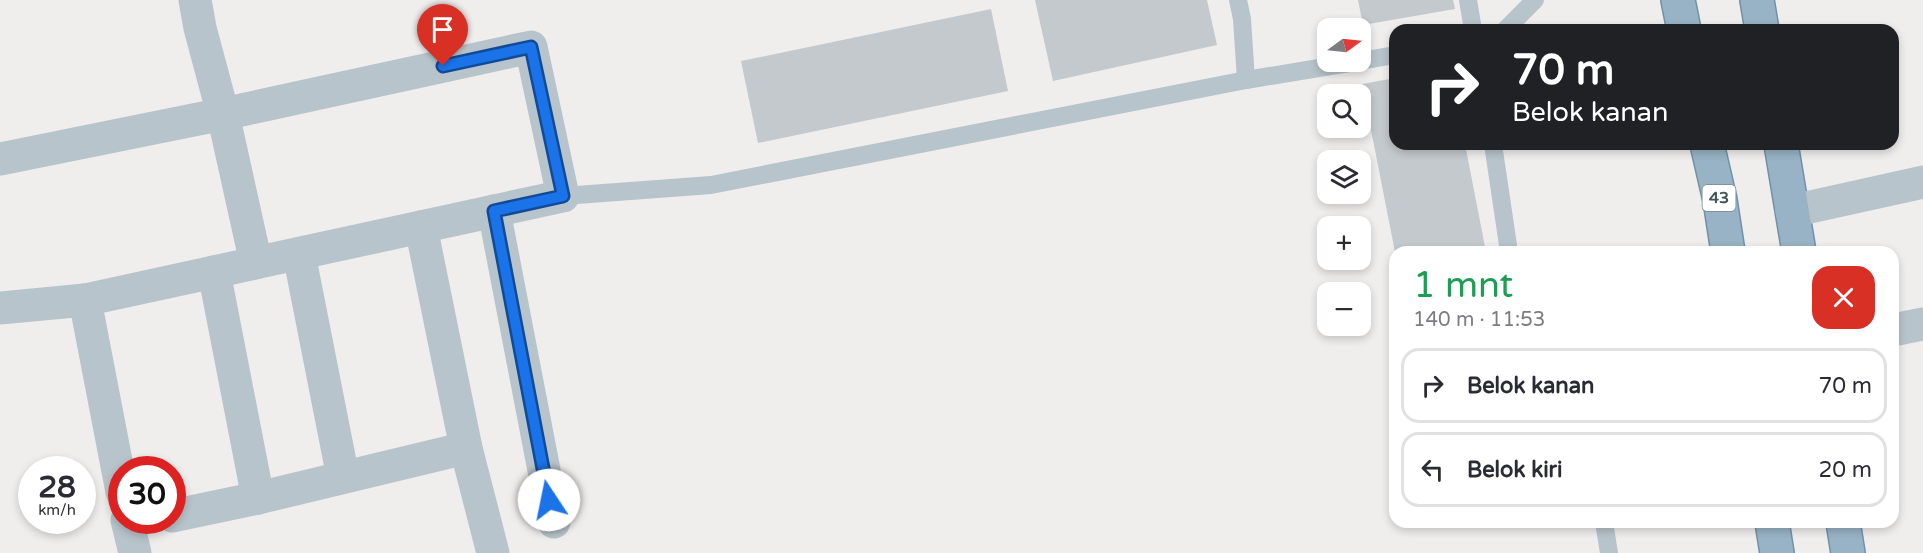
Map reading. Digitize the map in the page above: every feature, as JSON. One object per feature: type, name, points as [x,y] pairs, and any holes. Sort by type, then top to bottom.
[{"type":"highway","points":[[1678,0],[1683,24]]},
{"type":"highway","points":[[1757,0],[1761,24]]},
{"type":"highway","name":"43","points":[[1708,150],[1720,200],[1727,246]]},
{"type":"highway","points":[[1782,150],[1798,246]]},
{"type":"highway","points":[[1773,528],[1777,553]]},
{"type":"highway","points":[[1844,528],[1848,553]]},
{"type":"street","points":[[195,0],[256,263]]},
{"type":"street","points":[[0,159],[223,114],[531,47],[563,196],[85,300],[0,308]]},
{"type":"street","points":[[1792,211],[1923,182]]},
{"type":"street","points":[[494,211],[554,522]]},
{"type":"street","points":[[421,227],[466,448],[493,553]]},
{"type":"street","points":[[299,254],[343,477]]},
{"type":"street","points":[[214,272],[258,498]]},
{"type":"street","points":[[85,300],[115,456]]},
{"type":"street","points":[[1899,329],[1923,324]]},
{"type":"street","points":[[186,513],[466,448]]},
{"type":"lane","points":[[1238,0],[1242,18],[1246,80]]},
{"type":"lane","points":[[1468,0],[1472,24]]},
{"type":"lane","points":[[1511,24],[1534,0]]},
{"type":"lane","points":[[1371,59],[1389,56]]},
{"type":"lane","points":[[563,196],[711,185],[1246,80],[1317,68]]},
{"type":"lane","points":[[1494,150],[1508,246]]},
{"type":"lane","points":[[1605,528],[1609,553]]},
{"type":"building","points":[[1035,0],[1207,0],[1217,45],[1053,81]]},
{"type":"building","points":[[1358,0],[1453,0],[1455,9],[1371,24],[1371,18],[1362,18]]},
{"type":"building","points":[[991,9],[1008,91],[758,143],[741,61]]},
{"type":"building","points":[[1389,79],[1389,150],[1466,150],[1485,246],[1394,246],[1371,130],[1371,84],[1362,84]]},
{"type":"route","points":[[443,66],[531,47],[563,196],[494,211],[549,500]]}]
